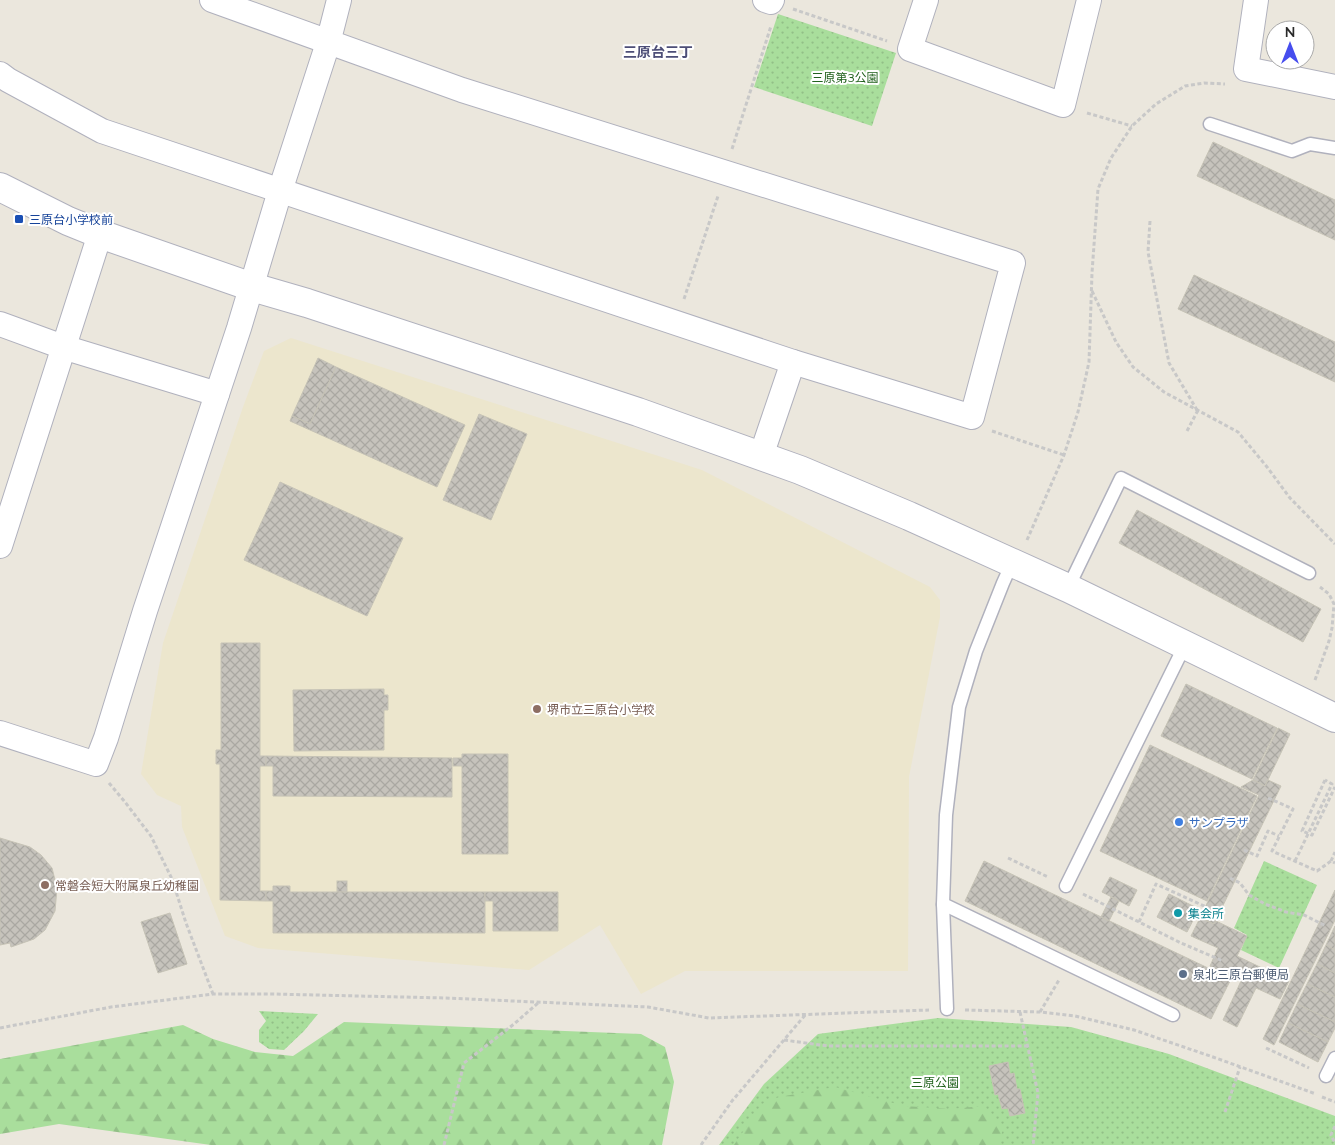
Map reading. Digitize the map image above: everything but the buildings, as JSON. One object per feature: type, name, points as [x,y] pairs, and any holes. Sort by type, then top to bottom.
[{"type":"street","points":[[0,74],[102,131],[793,362],[972,417],[1014,263],[462,90],[212,0]]},
{"type":"street","points":[[0,733],[96,764],[252,287],[280,191],[328,43],[338,0]]},
{"type":"street","points":[[926,0],[910,49],[1063,105],[1089,0]]},
{"type":"street","points":[[1256,0],[1246,69],[1335,87]]},
{"type":"street","points":[[0,187],[68,222],[100,234],[252,287],[307,303],[638,412],[800,470],[900,512],[1019,553],[1068,588],[1335,718]]},
{"type":"street","points":[[0,546],[100,234]]},
{"type":"street","points":[[0,324],[63,347],[218,394]]},
{"type":"street","points":[[761,456],[793,362]]},
{"type":"lane","points":[[1210,124],[1292,151],[1310,144],[1335,148]]},
{"type":"lane","points":[[1068,588],[1121,478],[1309,573]]},
{"type":"lane","points":[[947,1009],[943,904],[946,815],[959,706],[976,651],[1003,583],[1019,553]]},
{"type":"lane","points":[[1066,886],[1184,645]]},
{"type":"lane","points":[[943,904],[1173,1014]]},
{"type":"lane","points":[[1326,1076],[1335,1058]]},
{"type":"path","points":[[770,1],[910,49]]},
{"type":"path","points":[[1019,553],[1064,455],[1078,412],[1089,362],[1091,290],[1098,189],[1111,158],[1132,126],[1156,104],[1185,86],[1204,83],[1230,84]]},
{"type":"path","points":[[1063,105],[1132,126]]},
{"type":"path","points":[[1150,221],[1148,252],[1169,363],[1198,410]]},
{"type":"path","points":[[1091,290],[1116,342],[1133,367],[1164,392],[1238,432],[1290,498],[1335,544]]},
{"type":"path","points":[[1187,431],[1198,410]]},
{"type":"path","points":[[971,417],[984,428],[1064,455]]},
{"type":"path","points":[[1309,573],[1312,580],[1329,594],[1334,604],[1329,641],[1314,681]]},
{"type":"path","points":[[96,764],[112,788],[125,802],[150,836],[172,879],[186,923],[213,994]]},
{"type":"path","points":[[1295,861],[1332,784],[1325,780],[1302,830],[1312,835],[1335,787]]},
{"type":"path","points":[[1268,798],[1293,809],[1272,851],[1317,870],[1331,861],[1335,852]]},
{"type":"path","points":[[1244,850],[1257,856],[1268,831],[1279,836]]},
{"type":"path","points":[[1008,858],[1181,943],[1223,961]]},
{"type":"path","points":[[1331,861],[1335,863]]},
{"type":"path","points":[[1230,878],[1240,883],[1249,895],[1265,904],[1286,912],[1304,915],[1326,926]]},
{"type":"path","points":[[1139,922],[1156,884],[1215,911]]},
{"type":"path","points":[[1040,1012],[1054,989]]},
{"type":"path","points":[[0,1028],[110,1007],[213,994],[446,998],[648,1007],[710,1018],[947,1009],[1040,1012],[1075,1016],[1134,1030],[1335,1102]]},
{"type":"path","points":[[444,1145],[464,1063],[539,1002]]},
{"type":"path","points":[[1020,1012],[1038,1093],[1033,1145]]},
{"type":"path","points":[[701,1145],[732,1101],[806,1014]]},
{"type":"path","points":[[784,1040],[828,1046],[1028,1046]]},
{"type":"path","points":[[1266,1048],[1326,1076],[1322,1097]]},
{"type":"path","points":[[1224,1112],[1240,1067]]},
{"type":"path","points":[[1335,1126],[1332,1135],[1335,1143]]},
{"type":"shaded area","name":"堺市立三原台小学校","points":[[291,338],[702,470],[930,587],[940,600],[940,617],[909,777],[908,971],[685,971],[641,994],[600,925],[529,970],[258,948],[225,936],[182,827],[181,806],[157,795],[141,774],[163,643],[243,407],[264,351]]},
{"type":"green space","name":"三原第3公園","points":[[778,14],[896,53],[872,126],[754,87]]},
{"type":"green space","points":[[1264,861],[1317,885],[1279,968],[1241,950],[1247,935],[1234,928]]},
{"type":"green space","points":[[259,1011],[318,1014],[284,1050],[269,1049],[259,1042],[259,1030],[266,1021]]},
{"type":"green space","name":"三原公園","points":[[938,1018],[1071,1027],[1169,1054],[1335,1116],[1335,1145],[719,1145],[764,1084],[818,1034]]},
{"type":"green space","points":[[344,1022],[641,1034],[665,1047],[674,1082],[662,1145],[211,1145],[59,1124],[0,1134],[0,1059],[183,1025],[213,1039],[255,1052],[293,1056]]},
{"type":"green space","points":[[835,1087],[904,1106],[950,1109],[984,1106],[1004,1127],[997,1145],[734,1145],[762,1104],[779,1097]]},
{"type":"place","name":"三原台小学校前","points":[[19,219]]},
{"type":"place","name":"堺市立三原台小学校","points":[[537,709]]},
{"type":"place","name":"サンプラザ","points":[[1179,822]]},
{"type":"place","name":"常磐会短大附属泉丘幼稚園","points":[[45,885]]},
{"type":"place","name":"集会所","points":[[1178,913]]},
{"type":"place","name":"泉北三原台郵便局","points":[[1183,974]]},
{"type":"district","name":"三原台三丁","points":[[658,52]]}]
